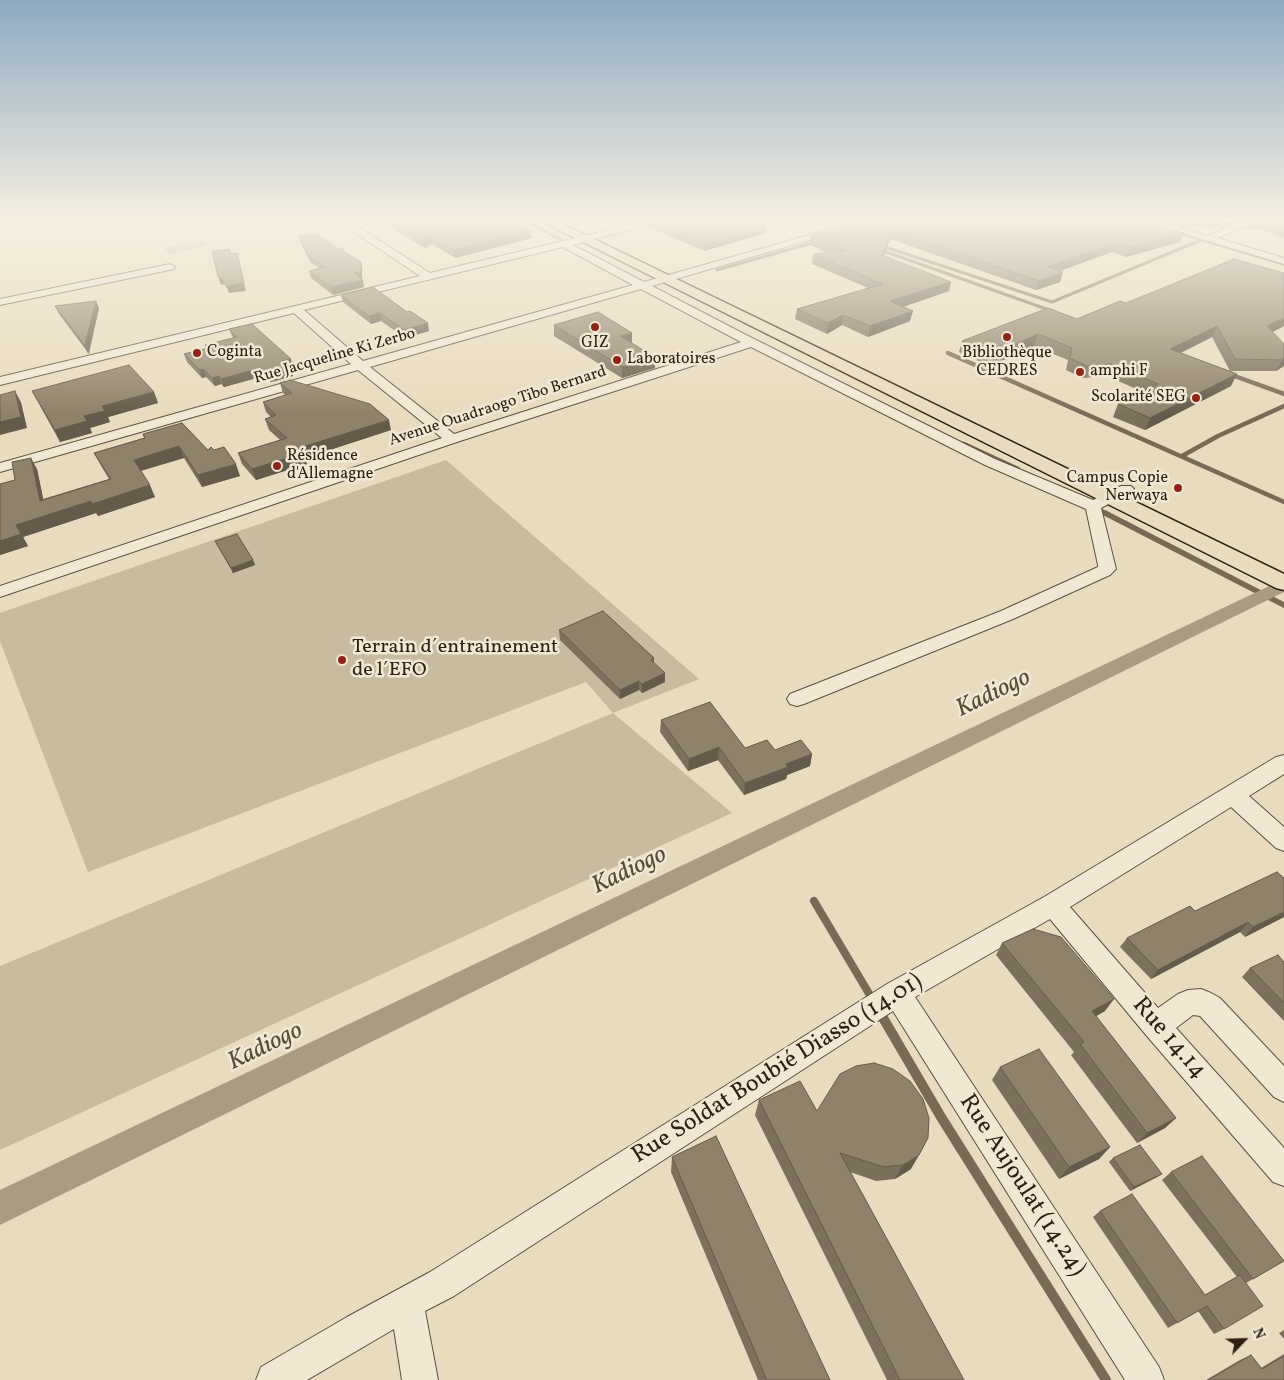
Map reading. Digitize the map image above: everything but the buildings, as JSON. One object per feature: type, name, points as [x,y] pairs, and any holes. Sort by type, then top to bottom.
[{"type":"main road","points":[[689,286],[1252,558],[1284,583]]},
{"type":"main road","points":[[1252,558],[1284,565]]},
{"type":"street","points":[[0,302],[71,286]]},
{"type":"street","points":[[0,381],[390,286]]},
{"type":"street","name":"Rue Jacqueline Ki Zerbo","points":[[0,468],[642,286]]},
{"type":"street","points":[[644,286],[751,343],[990,462],[1093,506]]},
{"type":"street","points":[[296,309],[361,366],[452,439]]},
{"type":"street","name":"Avenue Ouadraogo Tibo Bernard","points":[[0,592],[452,439],[751,343]]},
{"type":"street","points":[[1093,506],[1118,493]]},
{"type":"street","points":[[796,699],[1007,615],[1104,572],[1107,570],[1107,565],[1093,506]]},
{"type":"street","name":"Rue Soldat Boubié Diasso (14.01)","points":[[274,1380],[442,1284],[897,993],[1053,905],[1284,763]]},
{"type":"street","points":[[1233,796],[1284,841]]},
{"type":"street","name":"Rue 14.14","points":[[1053,905],[1156,1026],[1284,1171]]},
{"type":"street","name":"Rue Aujoulat (14.24)","points":[[897,993],[1146,1380]]},
{"type":"street","points":[[1156,1026],[1188,1003],[1201,1002],[1210,1007],[1284,1087]]},
{"type":"street","points":[[407,1304],[420,1380]]},
{"type":"shaded area","name":"Terrain d´entrainement de l´EFO","points":[[446,460],[699,679],[613,713],[586,682],[88,872],[0,641],[0,613]]},
{"type":"shaded area","points":[[613,713],[732,813],[0,1150],[0,966]]},
{"type":"waterway","points":[[983,286],[1052,311]]},
{"type":"waterway","points":[[1005,286],[1052,302],[1089,286]]},
{"type":"waterway","points":[[948,353],[1284,502]]},
{"type":"waterway","points":[[1229,374],[1284,394]]},
{"type":"waterway","points":[[1182,456],[1218,436],[1284,406]]},
{"type":"waterway","points":[[964,444],[1018,469]]},
{"type":"waterway","points":[[1094,507],[1107,514]]},
{"type":"waterway","points":[[1105,513],[1284,605]]},
{"type":"waterway","name":"Kadiogo","points":[[0,1208],[1284,585]]},
{"type":"waterway","points":[[814,901],[874,1002]]},
{"type":"waterway","points":[[879,1011],[941,1117],[1106,1380]]},
{"type":"place","name":"GIZ","points":[[595,327]]},
{"type":"place","name":"Bibliothèque CEDRES","points":[[1007,337]]},
{"type":"place","name":"Coginta","points":[[197,353]]},
{"type":"place","name":"Laboratoires","points":[[617,360]]},
{"type":"place","name":"amphi F","points":[[1080,372]]},
{"type":"place","name":"Scolarité SEG","points":[[1196,398]]},
{"type":"place","name":"Résidence d'Allemagne","points":[[277,466]]},
{"type":"place","name":"Campus Copie Nerwaya","points":[[1178,488]]},
{"type":"place","name":"Terrain d´entrainement de l´EFO","points":[[342,660]]}]
